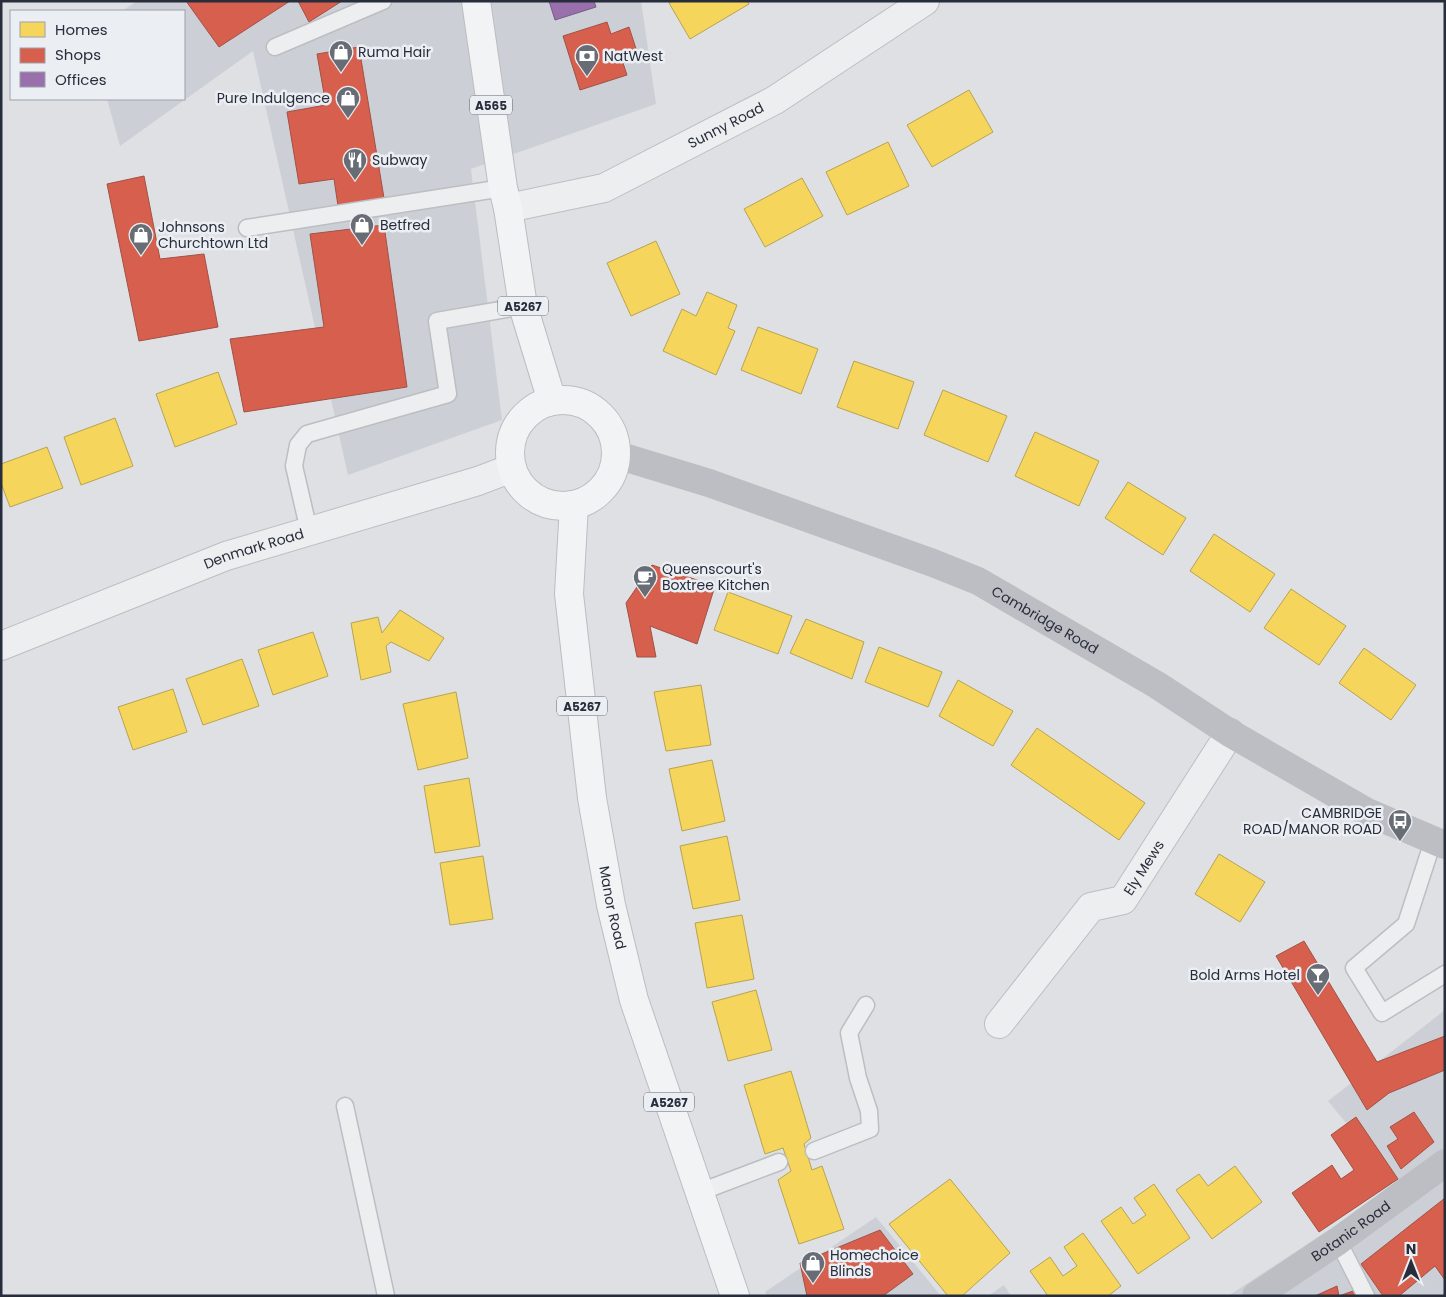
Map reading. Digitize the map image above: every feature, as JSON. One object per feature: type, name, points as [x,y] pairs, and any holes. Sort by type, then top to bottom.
[{"type":"main road","name":"A565","points":[[476,1],[506,198]]},
{"type":"main road","name":"A5267","points":[[506,198],[523,306],[552,401]]},
{"type":"main road","points":[[568,400],[584,404],[598,412],[608,424],[615,440],[617,456],[613,472],[604,488],[590,499],[574,505],[558,506],[543,502],[530,494],[519,482],[512,468],[510,451],[514,434],[522,419],[536,407],[552,401],[568,400]]},
{"type":"main road","name":"Cambridge Road","points":[[617,456],[709,482],[933,563],[978,582],[1157,684],[1230,733],[1367,812],[1439,843]]},
{"type":"main road","name":"Manor Road","points":[[574,505],[569,594],[592,798],[611,905],[634,1000],[735,1296]]},
{"type":"main road","name":"Botanic Road","points":[[1256,1296],[1338,1241],[1445,1163]]},
{"type":"street","name":"Sunny Road","points":[[506,198],[604,188],[775,100],[925,1]]},
{"type":"street","name":"Denmark Road","points":[[1,646],[226,556],[478,481],[512,468]]},
{"type":"street","name":"Ely Mews","points":[[999,1024],[1091,907],[1123,900],[1230,733]]},
{"type":"lane","points":[[275,47],[383,1]]},
{"type":"lane","points":[[248,228],[506,198]]},
{"type":"lane","points":[[309,531],[294,466],[298,445],[307,434],[448,394],[437,321],[523,306]]},
{"type":"lane","points":[[1439,843],[1406,924],[1354,968],[1382,1013],[1445,974]]},
{"type":"lane","points":[[814,1151],[870,1129],[869,1111],[858,1078],[849,1033],[866,1005]]},
{"type":"lane","points":[[345,1106],[386,1296]]},
{"type":"lane","points":[[700,1192],[779,1162]]},
{"type":"lane","points":[[1338,1241],[1366,1296]]},
{"type":"shaded area","points":[[137,1],[641,1],[656,104],[471,169],[502,420],[348,475],[253,51],[185,100],[185,10],[124,10]]},
{"type":"shaded area","points":[[107,100],[184,100],[120,146]]},
{"type":"shaded area","points":[[1445,1010],[1445,1296],[1228,1296],[1397,1185],[1328,1101]]},
{"type":"shaded area","points":[[876,1217],[941,1296],[767,1296],[765,1292]]},
{"type":"shaded area","points":[[1004,1285],[1011,1296],[988,1296]]},
{"type":"building: Homes","points":[[673,1],[747,1],[749,4],[690,39],[669,3]]},
{"type":"building: Homes","points":[[969,90],[993,132],[932,167],[907,125]]},
{"type":"building: Homes","points":[[888,142],[909,186],[847,215],[826,172]]},
{"type":"building: Homes","points":[[802,178],[823,216],[765,247],[744,209]]},
{"type":"building: Homes","points":[[656,241],[680,294],[631,316],[607,263]]},
{"type":"building: Homes","points":[[707,292],[737,305],[728,328],[735,331],[716,375],[663,351],[682,309],[696,316]]},
{"type":"building: Homes","points":[[758,327],[818,349],[801,394],[741,370]]},
{"type":"building: Homes","points":[[854,361],[914,382],[898,429],[837,407]]},
{"type":"building: Homes","points":[[218,372],[237,424],[175,447],[156,394]]},
{"type":"building: Homes","points":[[943,390],[1007,416],[988,462],[924,435]]},
{"type":"building: Homes","points":[[115,418],[133,466],[81,485],[64,437]]},
{"type":"building: Homes","points":[[1035,432],[1099,461],[1079,506],[1015,476]]},
{"type":"building: Homes","points":[[47,447],[63,488],[10,507],[1,483],[1,464]]},
{"type":"building: Homes","points":[[1128,482],[1186,518],[1163,555],[1105,518]]},
{"type":"building: Homes","points":[[1214,534],[1275,574],[1250,612],[1190,571]]},
{"type":"building: Homes","points":[[1291,589],[1346,626],[1319,665],[1264,628]]},
{"type":"building: Homes","points":[[728,592],[792,616],[778,654],[714,630]]},
{"type":"building: Homes","points":[[400,610],[444,638],[429,661],[391,642],[386,646],[391,672],[361,680],[351,623],[378,617],[382,633]]},
{"type":"building: Homes","points":[[806,619],[864,642],[852,679],[790,653]]},
{"type":"building: Homes","points":[[313,632],[328,676],[273,695],[258,650]]},
{"type":"building: Homes","points":[[879,647],[942,672],[928,707],[865,682]]},
{"type":"building: Homes","points":[[1364,648],[1416,685],[1391,720],[1339,683]]},
{"type":"building: Homes","points":[[242,659],[259,706],[203,725],[186,679]]},
{"type":"building: Homes","points":[[958,680],[1013,711],[993,746],[939,716]]},
{"type":"building: Homes","points":[[701,685],[711,745],[666,751],[654,692]]},
{"type":"building: Homes","points":[[173,689],[187,732],[133,750],[118,707]]},
{"type":"building: Homes","points":[[456,692],[468,758],[418,770],[403,704]]},
{"type":"building: Homes","points":[[1037,728],[1145,803],[1119,840],[1011,765]]},
{"type":"building: Homes","points":[[712,760],[725,821],[682,831],[669,769]]},
{"type":"building: Homes","points":[[469,778],[480,846],[435,853],[424,786]]},
{"type":"building: Homes","points":[[727,836],[740,900],[693,909],[680,846]]},
{"type":"building: Homes","points":[[1219,854],[1265,882],[1240,922],[1195,894]]},
{"type":"building: Homes","points":[[483,856],[493,919],[450,925],[440,863]]},
{"type":"building: Homes","points":[[742,915],[754,979],[707,988],[695,923]]},
{"type":"building: Homes","points":[[756,990],[772,1050],[728,1061],[712,1002]]},
{"type":"building: Homes","points":[[791,1071],[811,1138],[804,1144],[812,1170],[822,1166],[844,1229],[799,1244],[778,1180],[791,1171],[783,1148],[765,1154],[744,1085]]},
{"type":"building: Homes","points":[[1235,1166],[1262,1202],[1212,1239],[1176,1190],[1199,1174],[1208,1186]]},
{"type":"building: Homes","points":[[950,1179],[1010,1253],[962,1296],[948,1296],[889,1224]]},
{"type":"building: Homes","points":[[1154,1184],[1190,1238],[1138,1274],[1101,1221],[1121,1207],[1133,1224],[1146,1215],[1134,1198]]},
{"type":"building: Homes","points":[[1083,1233],[1121,1286],[1108,1296],[1048,1296],[1030,1271],[1050,1257],[1063,1276],[1077,1266],[1064,1247]]},
{"type":"building: Shops","points":[[186,1],[290,1],[219,47]]},
{"type":"building: Shops","points":[[298,1],[342,1],[309,22]]},
{"type":"building: Shops","points":[[607,22],[611,34],[629,27],[639,58],[623,63],[627,75],[580,90],[563,36]]},
{"type":"building: Shops","points":[[359,47],[384,198],[338,206],[334,179],[299,184],[287,112],[326,105],[317,54]]},
{"type":"building: Shops","name":"Johnsons Churchtown Ltd","points":[[144,176],[160,259],[204,254],[218,327],[139,341],[107,184]]},
{"type":"building: Shops","points":[[384,225],[407,387],[244,412],[230,339],[324,327],[310,234]]},
{"type":"building: Shops","points":[[652,565],[715,586],[697,644],[650,626],[656,657],[637,657],[626,603]]},
{"type":"building: Shops","name":"Bold Arms Hotel","points":[[1304,941],[1377,1062],[1445,1036],[1445,1070],[1389,1093],[1367,1110],[1276,956]]},
{"type":"building: Shops","points":[[1414,1112],[1434,1142],[1401,1169],[1387,1146],[1398,1139],[1390,1127]]},
{"type":"building: Shops","points":[[1356,1117],[1398,1179],[1319,1232],[1292,1193],[1332,1165],[1341,1179],[1354,1170],[1331,1135]]},
{"type":"building: Shops","points":[[1445,1198],[1445,1280],[1435,1266],[1399,1296],[1383,1296],[1361,1264]]},
{"type":"building: Shops","points":[[880,1230],[913,1274],[883,1296],[807,1296],[800,1263]]},
{"type":"building: Shops","points":[[1337,1286],[1339,1296],[1315,1296]]},
{"type":"building: Shops","points":[[1353,1291],[1355,1296],[1339,1296]]},
{"type":"building: Offices","points":[[549,1],[594,1],[596,7],[555,20]]},
{"type":"place","name":"Ruma Hair","points":[[341,73]]},
{"type":"place","name":"NatWest","points":[[587,77]]},
{"type":"place","name":"Pure Indulgence","points":[[348,119]]},
{"type":"place","name":"Subway","points":[[355,181]]},
{"type":"place","name":"Betfred","points":[[362,246]]},
{"type":"place","name":"Johnsons Churchtown Ltd","points":[[141,256]]},
{"type":"place","name":"Queenscourt's Boxtree Kitchen","points":[[645,598]]},
{"type":"place","name":"CAMBRIDGE ROAD/MANOR ROAD","points":[[1400,842]]},
{"type":"place","name":"Bold Arms Hotel","points":[[1318,996]]},
{"type":"place","name":"Homechoice Blinds","points":[[813,1284]]}]
